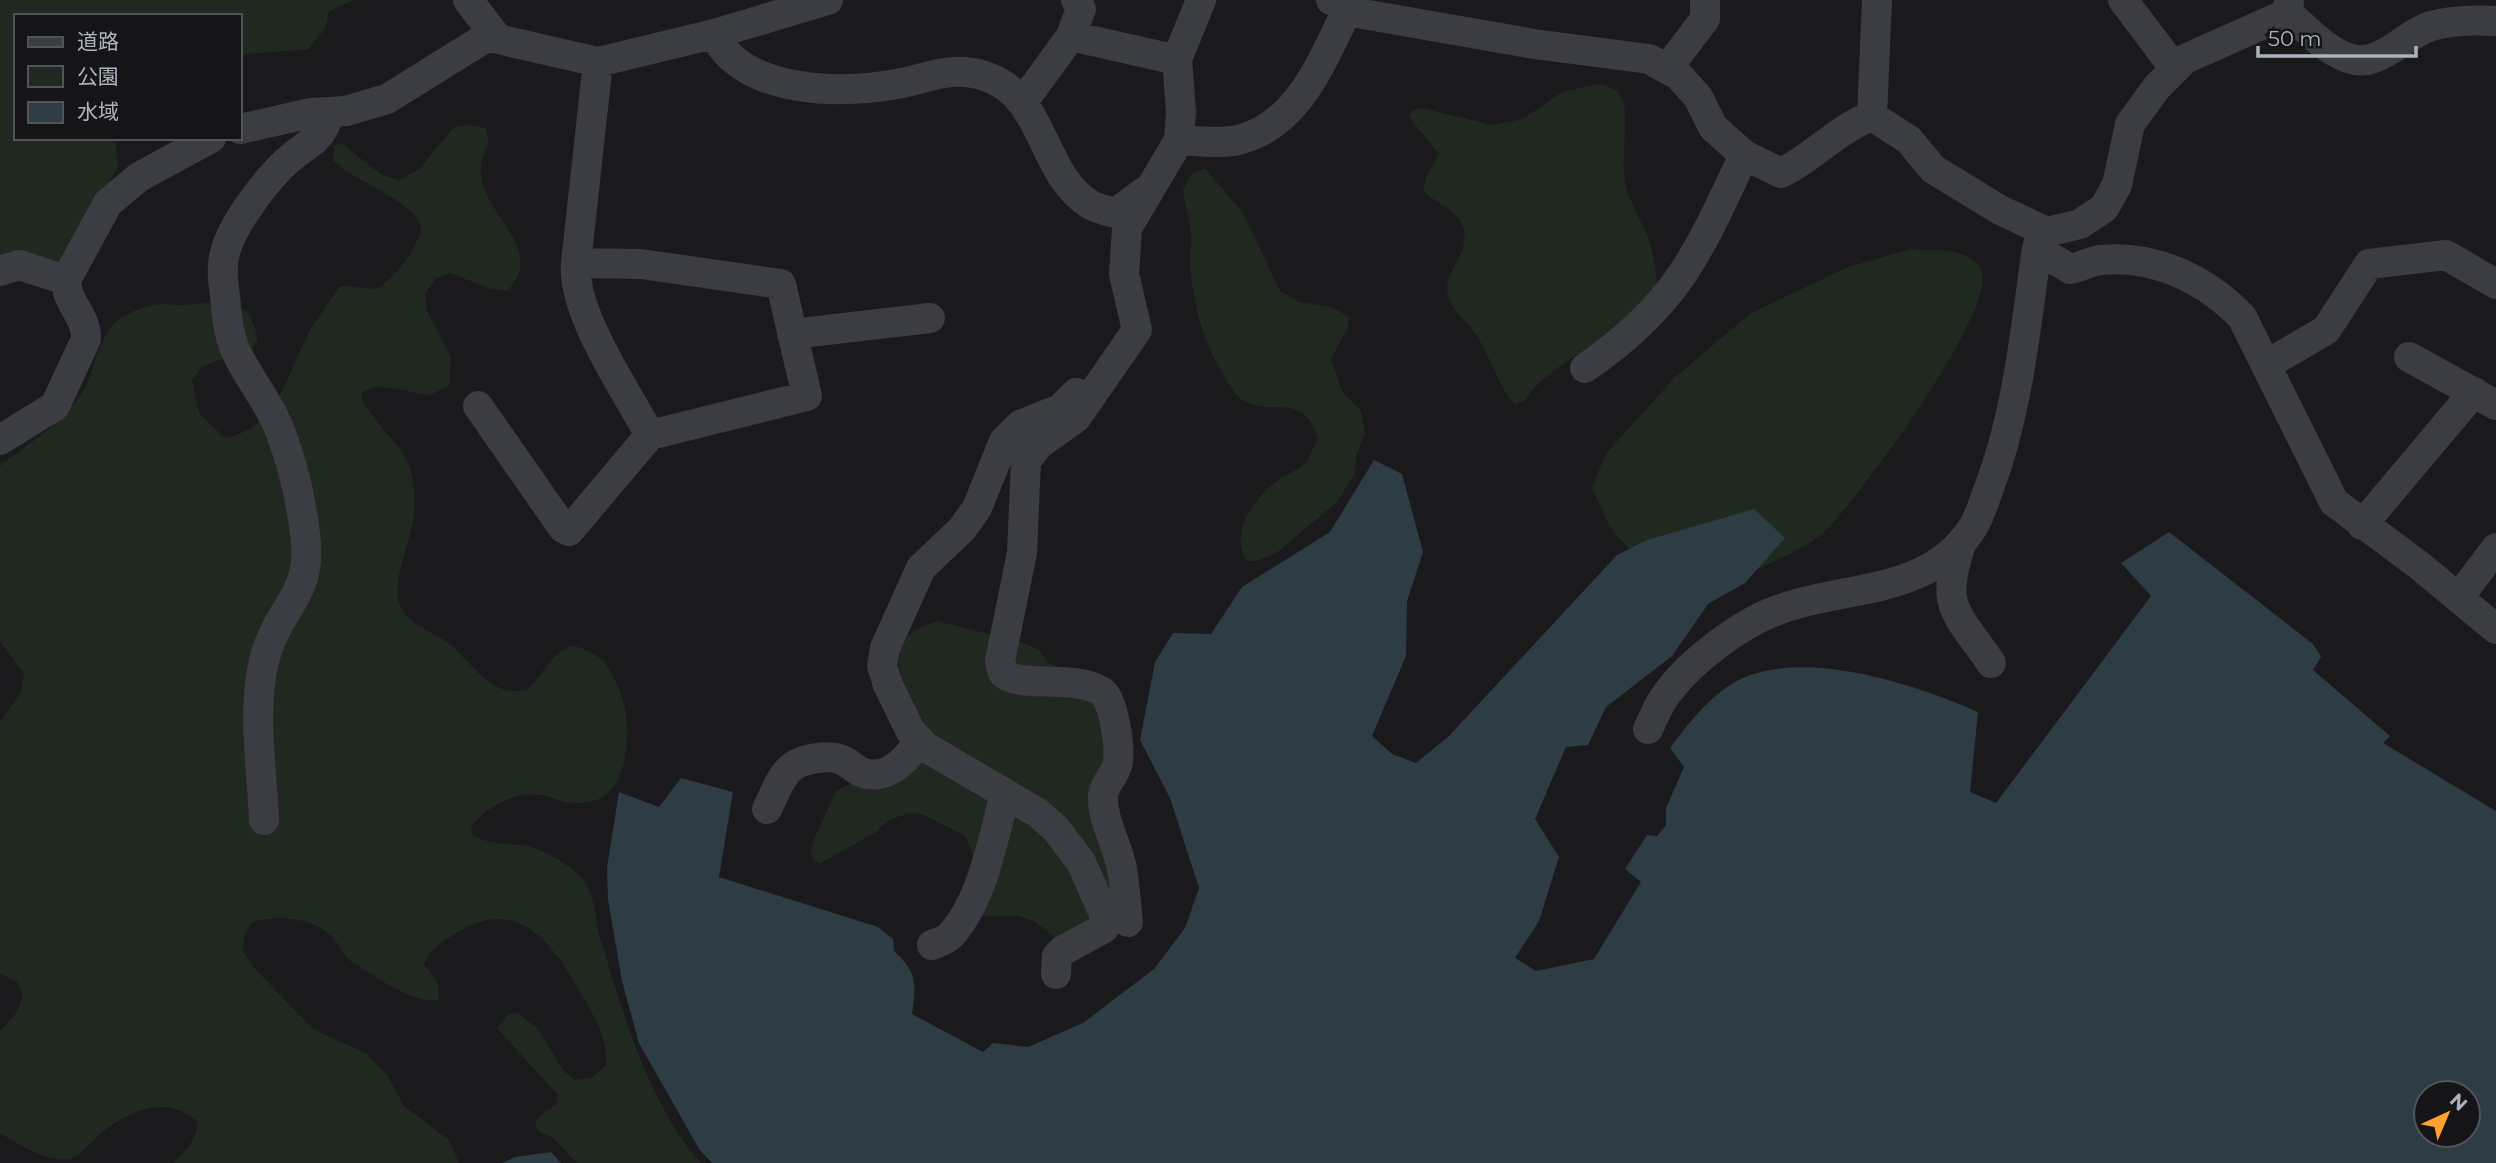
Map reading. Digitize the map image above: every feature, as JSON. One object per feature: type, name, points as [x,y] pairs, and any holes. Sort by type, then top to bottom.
[{"type":"street","points":[[468,0],[498,39],[598,61],[713,34],[828,0]]},
{"type":"street","points":[[1023,102],[1071,36],[1081,9],[1076,0]]},
{"type":"street","points":[[1128,922],[1122,866],[1103,798],[1118,761],[1111,701],[1105,693],[1091,687],[1062,680],[1017,681],[1003,673],[1000,661],[1022,553],[1026,461],[1040,444],[1076,418],[1137,330],[1124,274],[1127,228],[1179,140],[1181,111],[1178,57],[1201,0]]},
{"type":"street","points":[[1667,69],[1705,19],[1705,0]]},
{"type":"street","points":[[1872,116],[1877,0]]},
{"type":"street","points":[[2123,0],[2175,69]]},
{"type":"street","points":[[1179,140],[1239,140],[1274,123],[1293,109],[1339,4],[1447,13],[1534,44],[1649,59],[1678,75],[1698,97],[1713,127],[1744,155],[1781,173],[1806,161],[1847,125],[1872,116]]},
{"type":"street","points":[[1991,663],[1952,606],[1949,592],[1952,570],[1962,542],[1974,525],[1992,480],[2013,411],[2039,240],[2046,232],[2080,224],[2104,208],[2117,185],[2130,124],[2157,87],[2185,59],[2288,6],[2324,44],[2348,59],[2363,61],[2378,57],[2430,26],[2496,20]]},
{"type":"street","points":[[242,129],[311,113],[346,111],[387,99],[493,33]]},
{"type":"street","points":[[713,34],[719,46],[746,66],[783,85],[849,90],[965,72],[989,78],[1008,88],[1023,102],[1060,170],[1079,196],[1093,206],[1116,213],[1149,188]]},
{"type":"street","points":[[1071,36],[1152,55],[1178,57]]},
{"type":"street","points":[[598,61],[575,281],[582,309],[650,435]]},
{"type":"street","points":[[264,820],[259,696],[263,663],[277,626],[303,586],[308,566],[306,534],[281,431],[235,349],[227,326],[222,267],[233,233],[263,188],[288,160],[317,141],[331,112]]},
{"type":"street","points":[[1872,116],[1909,140],[1933,169],[2000,210],[2039,240],[2070,269],[2106,259],[2158,266],[2205,284],[2242,317],[2329,496],[2496,629]]},
{"type":"street","points":[[0,440],[55,406],[86,339],[86,328],[66,292],[66,280],[108,203],[139,177],[207,140]]},
{"type":"street","points":[[1585,368],[1630,336],[1655,312],[1681,279],[1699,251],[1744,155]]},
{"type":"street","points":[[2266,365],[2326,330],[2369,264],[2446,255],[2496,284]]},
{"type":"street","points":[[478,406],[563,528],[569,531],[650,435],[807,396],[781,284],[641,264],[576,263]]},
{"type":"street","points":[[0,271],[19,265],[66,280]]},
{"type":"street","points":[[792,334],[930,318]]},
{"type":"street","points":[[1056,974],[1057,956],[1104,928],[1104,914],[1070,845],[1038,813],[919,740],[900,710],[882,666],[885,648],[921,568],[962,529],[977,508],[997,455],[1012,430],[1060,409],[1074,397],[1090,371],[1120,355]]},
{"type":"street","points":[[2362,524],[2485,399],[2409,357]]},
{"type":"street","points":[[1648,729],[1668,692],[1720,644],[1755,620],[1796,604],[1865,591],[1910,578],[1962,542]]},
{"type":"street","points":[[2459,597],[2496,548]]},
{"type":"street","points":[[767,809],[790,768],[799,762],[813,758],[844,760],[866,774],[878,774],[893,769],[910,755],[919,740]]},
{"type":"street","points":[[932,945],[950,937],[968,907],[983,871],[1004,794]]},
{"type":"green space","points":[[0,0],[354,0],[329,11],[325,29],[308,49],[248,54],[242,54],[242,14],[14,14],[14,140],[115,140],[118,167],[60,268],[0,262]]},
{"type":"green space","points":[[1599,84],[1615,90],[1624,104],[1625,182],[1649,241],[1657,283],[1628,323],[1559,367],[1523,402],[1515,404],[1503,388],[1475,333],[1450,302],[1447,284],[1464,244],[1464,234],[1457,217],[1423,191],[1426,177],[1439,154],[1409,117],[1413,110],[1422,108],[1492,125],[1523,119],[1564,91]]},
{"type":"green space","points":[[469,125],[486,128],[489,143],[481,165],[483,184],[520,255],[519,273],[507,291],[488,288],[450,273],[435,279],[425,294],[427,311],[451,357],[449,386],[430,395],[377,386],[363,392],[361,398],[402,452],[413,480],[414,515],[398,579],[399,603],[409,619],[444,640],[499,688],[527,690],[552,660],[571,645],[596,655],[611,672],[622,698],[627,731],[622,770],[612,789],[605,796],[586,803],[531,794],[511,798],[493,807],[471,827],[473,836],[479,839],[527,846],[552,856],[568,866],[585,883],[592,898],[610,970],[640,1058],[666,1114],[701,1163],[577,1163],[552,1137],[538,1131],[535,1124],[540,1116],[557,1104],[557,1094],[497,1028],[508,1014],[517,1013],[538,1029],[563,1070],[574,1080],[591,1078],[606,1065],[605,1046],[600,1029],[587,1004],[547,944],[533,931],[500,919],[480,922],[458,932],[430,953],[424,964],[438,984],[439,1000],[429,1001],[383,982],[353,963],[324,930],[305,921],[273,919],[252,922],[244,936],[243,952],[254,968],[313,1029],[367,1054],[387,1075],[404,1106],[450,1141],[459,1163],[173,1163],[193,1140],[197,1122],[173,1108],[160,1107],[122,1119],[70,1159],[52,1158],[33,1152],[0,1133],[0,1031],[17,1012],[23,994],[17,982],[0,973],[0,722],[21,692],[24,674],[0,641],[0,466],[45,432],[75,403],[87,383],[106,334],[115,323],[133,312],[159,304],[222,303],[242,309],[250,317],[255,327],[257,342],[252,348],[203,366],[192,380],[199,413],[225,438],[243,432],[258,422],[280,394],[312,327],[340,286],[378,289],[404,262],[420,232],[418,220],[410,211],[333,160],[334,146],[341,143],[382,175],[400,180],[419,169],[454,127]]},
{"type":"green space","points":[[1205,168],[1243,213],[1280,291],[1299,302],[1332,307],[1349,317],[1348,327],[1331,359],[1343,393],[1361,411],[1365,433],[1356,456],[1355,473],[1337,502],[1275,554],[1257,561],[1247,561],[1242,551],[1245,520],[1264,493],[1305,463],[1318,438],[1311,423],[1296,409],[1255,405],[1241,399],[1228,383],[1210,350],[1194,294],[1190,264],[1191,231],[1183,189],[1193,173]]},
{"type":"green space","points":[[1912,249],[1950,251],[1968,257],[1981,269],[1981,290],[1969,322],[1922,404],[1840,515],[1807,545],[1766,566],[1739,575],[1706,576],[1642,566],[1609,525],[1592,488],[1605,455],[1673,379],[1751,313],[1848,267]]},
{"type":"green space","points":[[937,621],[1024,643],[1039,650],[1050,664],[1085,676],[1127,762],[1127,782],[1118,793],[1126,930],[1113,934],[1057,939],[1034,921],[1018,916],[982,916],[959,897],[973,855],[964,835],[922,814],[909,813],[889,820],[873,834],[819,864],[810,855],[815,837],[836,791],[853,782],[925,725],[903,680],[899,665],[900,652],[905,640],[917,629]]},
{"type":"water","points":[[1374,460],[1402,474],[1423,552],[1407,601],[1406,656],[1372,736],[1392,754],[1416,763],[1448,737],[1617,555],[1647,540],[1754,509],[1785,538],[1745,583],[1708,604],[1672,656],[1606,707],[1588,745],[1566,747],[1535,819],[1559,857],[1539,921],[1515,958],[1536,971],[1594,959],[1641,882],[1625,869],[1647,835],[1657,836],[1666,825],[1666,808],[1684,767],[1670,748],[1702,708],[1721,691],[1743,678],[1770,670],[1799,667],[1830,669],[1862,674],[1925,691],[1978,712],[1970,792],[1996,803],[2151,596],[2121,563],[2169,532],[2313,644],[2321,657],[2313,670],[2390,736],[2383,743],[2496,811],[2496,1163],[712,1163],[699,1149],[639,1043],[622,981],[608,899],[607,868],[619,792],[659,807],[681,778],[733,792],[719,877],[878,927],[893,939],[894,951],[908,966],[914,980],[912,1014],[983,1052],[993,1043],[1028,1047],[1083,1023],[1154,969],[1185,928],[1199,888],[1170,798],[1140,740],[1155,662],[1173,633],[1211,634],[1242,587],[1330,532]]},
{"type":"water","points":[[551,1152],[561,1163],[502,1163],[515,1157]]}]
